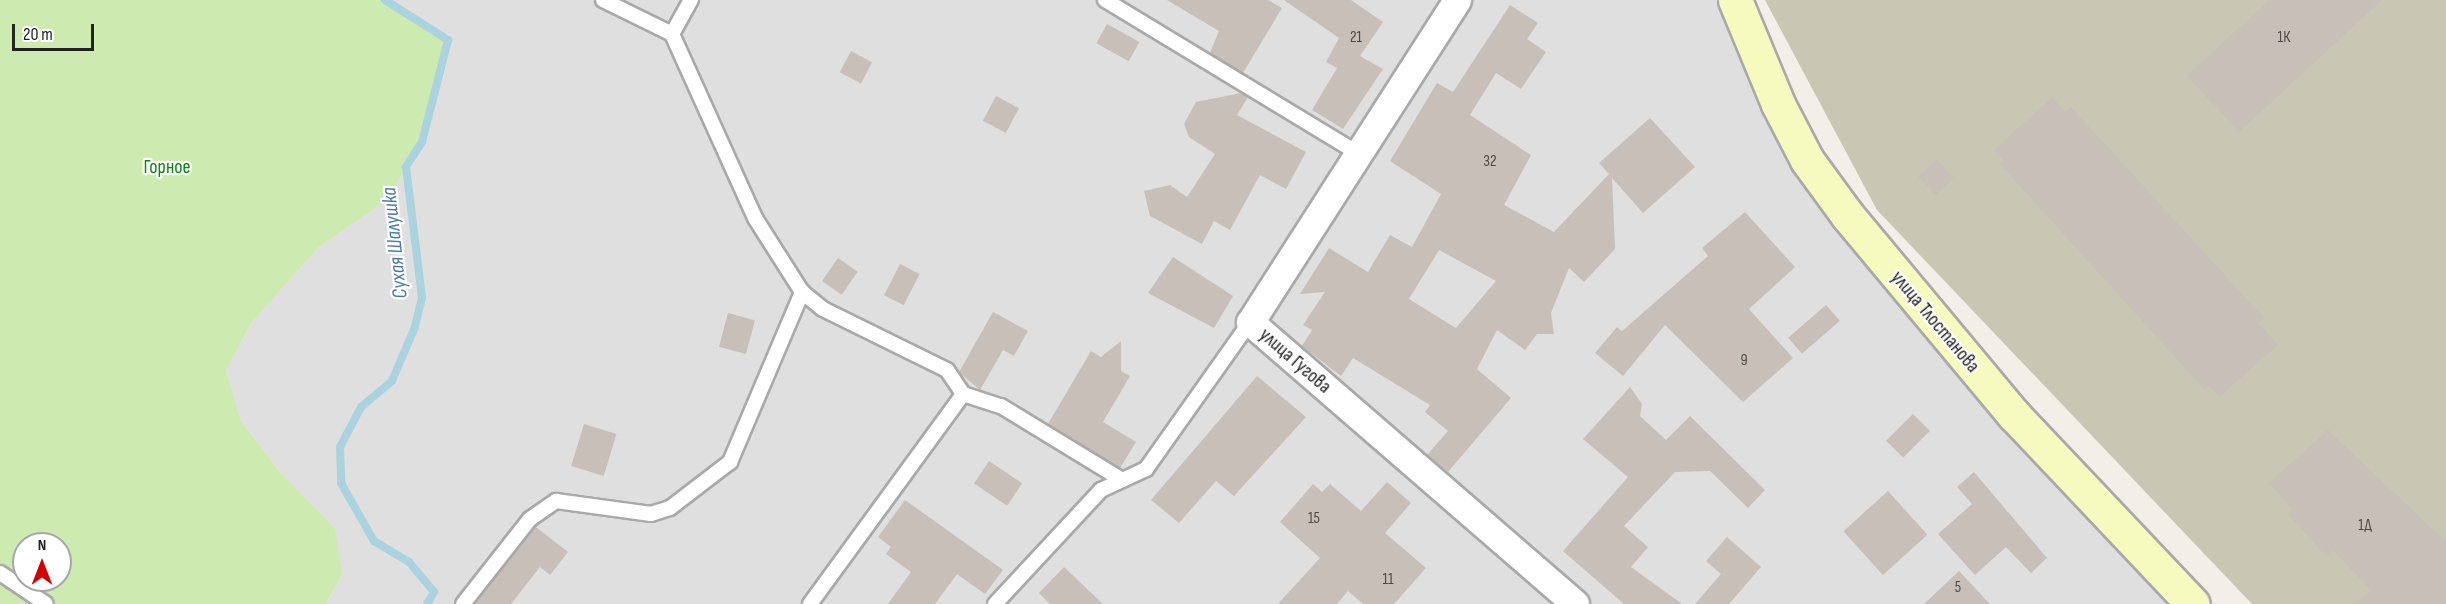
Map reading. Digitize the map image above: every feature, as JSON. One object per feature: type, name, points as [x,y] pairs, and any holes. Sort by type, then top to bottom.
[{"type":"main road","name":"улица Тлостанова","points":[[1735,0],[1778,104],[1807,160],[1848,216],[2014,415],[2193,604]]},
{"type":"street","name":"улица Гугова","points":[[1457,0],[1250,322],[1575,604]]},
{"type":"lane","points":[[603,0],[672,34],[755,218],[802,292],[823,309],[947,370],[963,394],[1001,406],[1122,480]]},
{"type":"lane","points":[[672,34],[691,0]]},
{"type":"lane","points":[[1105,0],[1358,153]]},
{"type":"lane","points":[[463,604],[530,519],[556,501],[651,514],[670,508],[730,462],[802,292]]},
{"type":"lane","points":[[995,604],[1101,490],[1146,469],[1250,322]]},
{"type":"lane","points":[[810,604],[963,394]]},
{"type":"lane","points":[[0,573],[46,604]]},
{"type":"shaded area","points":[[385,0],[1735,0],[1807,160],[2193,604],[326,604],[342,574],[281,473],[241,421],[226,370],[252,322],[319,247],[386,201],[422,142],[448,40]]},
{"type":"shaded area","points":[[1765,0],[2446,0],[2446,604],[2252,604],[1877,210]]},
{"type":"green space","name":"Горное","points":[[0,0],[385,0],[448,40],[422,142],[386,201],[319,247],[252,322],[226,370],[241,421],[281,473],[335,529],[342,574],[326,604],[0,604]]},
{"type":"building","points":[[1167,0],[1268,0],[1282,8],[1243,73],[1210,53],[1219,31]]},
{"type":"building","points":[[1284,0],[1351,0],[1383,22],[1360,56],[1383,69],[1343,129],[1312,110],[1337,68],[1326,62],[1339,38]]},
{"type":"building","points":[[2269,0],[2382,0],[2239,132],[2187,76]]},
{"type":"building","points":[[1510,5],[1538,23],[1527,39],[1546,52],[1521,89],[1496,73],[1470,115],[1531,155],[1504,205],[1554,232],[1609,174],[1599,163],[1650,118],[1695,167],[1643,213],[1612,178],[1615,249],[1584,282],[1569,268],[1551,313],[1554,334],[1537,334],[1525,350],[1497,330],[1477,369],[1511,398],[1448,472],[1427,455],[1448,431],[1425,412],[1430,405],[1353,358],[1341,376],[1302,346],[1312,330],[1303,325],[1325,292],[1300,294],[1329,248],[1368,272],[1390,235],[1412,247],[1441,194],[1390,161],[1437,83],[1453,92]],"holes":[[[1439,250],[1496,281],[1456,328],[1409,299]]]},
{"type":"building","points":[[1107,24],[1139,42],[1129,61],[1096,43]]},
{"type":"building","points":[[851,51],[872,62],[861,83],[840,72]]},
{"type":"building","points":[[1241,93],[1248,97],[1237,115],[1306,152],[1286,189],[1260,175],[1230,230],[1214,221],[1202,244],[1150,216],[1144,191],[1170,185],[1187,197],[1215,154],[1189,137],[1184,124],[1196,102]]},
{"type":"building","points":[[996,96],[1019,108],[1006,133],[983,121]]},
{"type":"building","points":[[2052,97],[2065,112],[2071,107],[2264,318],[2258,323],[2278,345],[2219,397],[2209,386],[2204,389],[2000,164],[2004,161],[1994,150]]},
{"type":"building","points":[[1937,160],[1954,179],[1935,195],[1918,177]]},
{"type":"building","points":[[1745,212],[1795,267],[1749,309],[1793,358],[1743,402],[1665,325],[1623,376],[1595,353],[1617,327],[1622,331],[1708,256],[1702,248]]},
{"type":"building","points":[[1173,257],[1233,296],[1214,328],[1148,293]]},
{"type":"building","points":[[838,258],[858,272],[842,295],[822,281]]},
{"type":"building","points":[[900,264],[920,274],[904,305],[884,295]]},
{"type":"building","points":[[1826,305],[1840,321],[1802,354],[1788,338]]},
{"type":"building","points":[[993,312],[1028,331],[1014,356],[1003,350],[980,390],[959,372]]},
{"type":"building","points":[[728,313],[755,320],[746,354],[719,347]]},
{"type":"building","points":[[1121,341],[1121,371],[1130,376],[1103,422],[1136,442],[1120,468],[1048,424],[1091,351],[1101,357]]},
{"type":"building","points":[[1257,376],[1306,417],[1234,496],[1216,481],[1179,523],[1151,500]]},
{"type":"building","points":[[1630,387],[1642,404],[1640,416],[1666,440],[1690,416],[1765,490],[1748,508],[1710,471],[1675,472],[1624,526],[1648,547],[1631,567],[1682,604],[1624,604],[1563,551],[1628,477],[1583,439]]},
{"type":"building","points":[[1913,414],[1930,431],[1903,458],[1886,441]]},
{"type":"building","points":[[584,424],[617,434],[604,476],[571,466]]},
{"type":"building","points":[[2328,430],[2446,542],[2446,604],[2355,604],[2371,591],[2333,550],[2326,556],[2288,514],[2293,510],[2269,483]]},
{"type":"building","points":[[989,461],[1022,483],[1007,506],[974,483]]},
{"type":"building","points":[[1974,472],[2047,558],[2031,573],[2006,547],[1975,575],[1938,534],[1972,504],[1957,487]]},
{"type":"building","points":[[1387,482],[1411,503],[1385,533],[1426,568],[1394,604],[1363,604],[1348,591],[1337,604],[1278,604],[1320,558],[1280,522],[1313,484],[1322,492],[1330,484],[1361,511]]},
{"type":"building","points":[[1888,491],[1927,535],[1883,575],[1843,531]]},
{"type":"building","points":[[905,500],[1003,570],[985,594],[957,574],[935,604],[888,604],[911,572],[886,554],[891,547],[878,537]]},
{"type":"building","points":[[536,527],[568,552],[550,575],[540,567],[511,604],[475,604]]},
{"type":"building","points":[[1727,537],[1761,567],[1729,604],[1695,604],[1721,574],[1706,561]]},
{"type":"building","points":[[1064,567],[1103,604],[1050,604],[1039,593]]},
{"type":"building","points":[[1959,571],[1990,604],[1924,604]]},
{"type":"waterway","name":"Сухая Шалушка","points":[[385,0],[448,40],[422,142],[406,167],[422,298],[415,327],[392,381],[361,407],[340,447],[341,483],[374,541],[409,562],[434,592],[427,604]]}]
